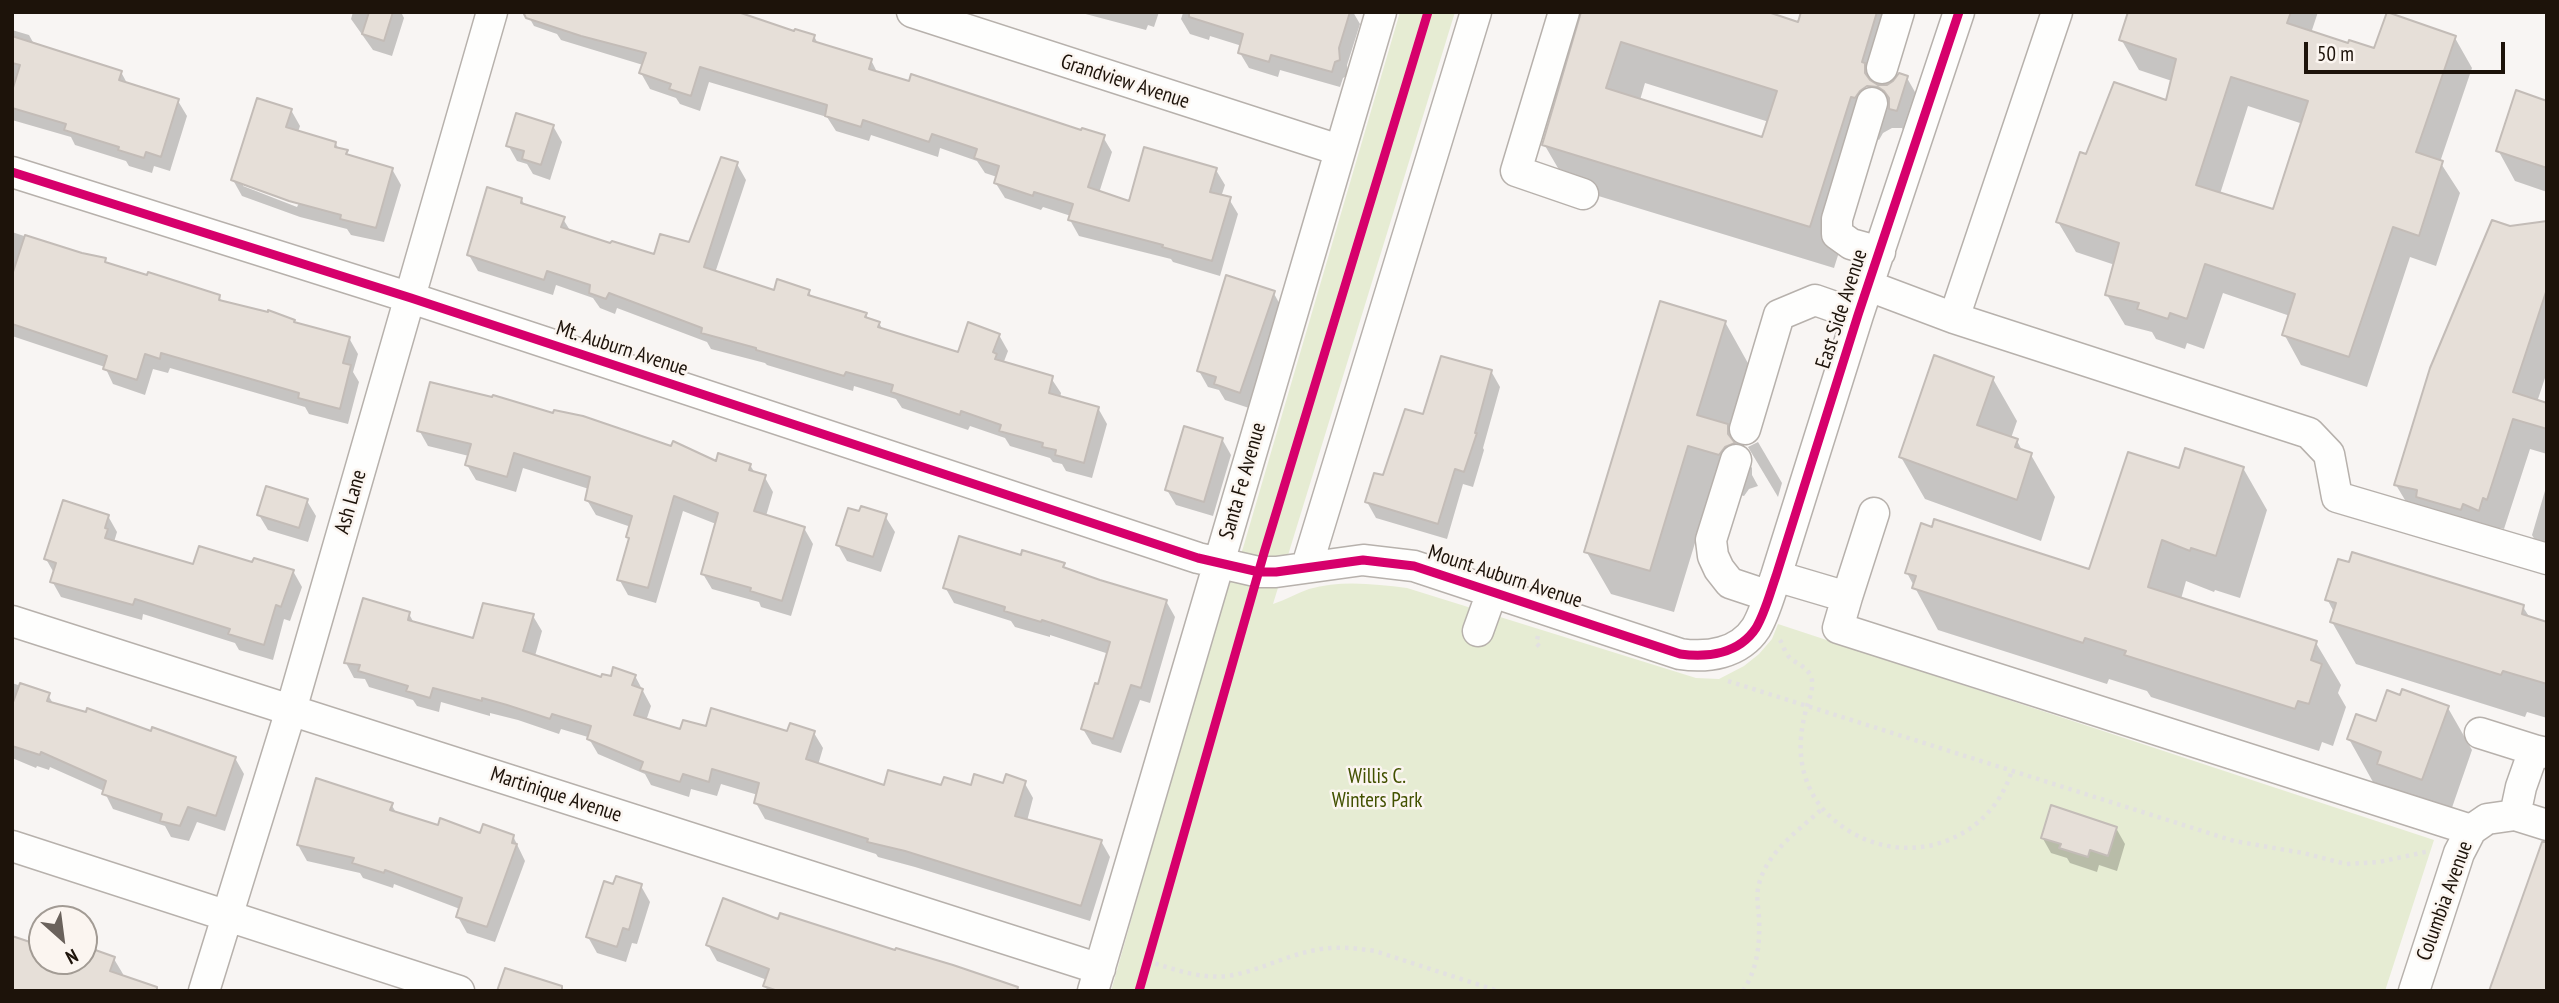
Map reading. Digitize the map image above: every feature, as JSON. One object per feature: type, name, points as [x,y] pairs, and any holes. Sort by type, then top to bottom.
[{"type":"street","name":"Ash Lane","points":[[204,991],[291,710],[492,12]]},
{"type":"street","name":"Grandview Avenue","points":[[912,12],[1339,150]]},
{"type":"street","name":"Santa Fe Avenue","points":[[1096,980],[1381,12]]},
{"type":"street","points":[[1307,566],[1476,12]]},
{"type":"street","points":[[1564,12],[1517,171],[1583,194]]},
{"type":"street","points":[[1882,68],[1899,12]]},
{"type":"street","name":"East Side Avenue","points":[[1770,605],[1858,315],[1959,12]]},
{"type":"street","points":[[1954,318],[2057,12]]},
{"type":"street","points":[[1872,103],[1837,219],[1838,234],[1851,244],[1880,252]]},
{"type":"street","name":"Mt. Auburn Avenue","points":[[12,172],[411,298],[1219,563]]},
{"type":"street","points":[[1869,286],[1954,318],[2309,433],[2329,454],[2337,497],[2547,559]]},
{"type":"street","points":[[1745,429],[1779,315],[1815,300],[1858,315]]},
{"type":"street","points":[[1736,460],[1711,540],[1713,556],[1730,583],[1770,605],[1847,597]]},
{"type":"street","points":[[1874,513],[1838,628],[2483,829],[2547,825]]},
{"type":"street","name":"Mount Auburn Avenue","points":[[1219,563],[1258,572],[1276,572],[1363,560],[1394,562],[1414,566],[1680,654],[1700,657],[1723,652],[1741,643],[1755,630],[1770,605]]},
{"type":"street","points":[[1478,631],[1492,592]]},
{"type":"street","name":"Martinique Avenue","points":[[12,621],[291,710],[1096,980]]},
{"type":"street","points":[[2480,733],[2540,752]]},
{"type":"street","name":"Columbia Avenue","points":[[2414,991],[2483,829],[2521,787],[2540,752]]},
{"type":"street","points":[[12,846],[459,991]]},
{"type":"path","points":[[1770,605],[1788,656],[1810,674],[1812,689],[1800,737],[1800,755],[1810,790],[1822,809],[1839,824],[1875,844],[1906,849],[1938,845],[1972,828],[1981,820],[1999,799],[2012,770]]},
{"type":"path","points":[[1716,677],[2234,841],[2346,864],[2379,862],[2436,850],[2483,829]]},
{"type":"path","points":[[1743,991],[1751,976],[1758,951],[1757,898],[1761,877],[1776,852],[1822,809]]},
{"type":"path","points":[[1151,948],[1146,966],[1196,975],[1229,975],[1314,950],[1356,948],[1375,951],[1498,991]]},
{"type":"green space","name":"Willis C. Winters Park","points":[[1400,12],[1455,12],[1273,604],[1309,589],[1333,584],[1407,588],[1696,678],[1719,679],[1744,666],[1759,654],[1772,639],[1778,624],[2434,840],[2385,991],[1111,991],[1218,615],[1243,548]]},
{"type":"building","points":[[369,12],[393,12],[384,41],[362,34]]},
{"type":"building","points":[[523,12],[738,12],[794,31],[795,29],[815,35],[813,41],[872,59],[869,69],[909,81],[911,74],[1081,130],[1082,128],[1105,135],[1088,187],[1129,201],[1144,147],[1217,168],[1210,192],[1231,197],[1212,261],[1068,220],[1073,204],[1034,192],[1033,196],[994,183],[999,166],[974,158],[977,149],[932,134],[929,142],[863,120],[861,127],[825,116],[827,105],[700,67],[691,96],[669,89],[671,84],[639,73],[646,53],[526,18]]},
{"type":"building","points":[[1189,12],[1350,12],[1339,48],[1340,60],[1335,62],[1332,72],[1271,55],[1269,62],[1238,53],[1243,34],[1189,17]]},
{"type":"building","points":[[1581,12],[1768,12],[1798,22],[1801,12],[1877,12],[1862,62],[1865,63],[1865,73],[1878,85],[1887,85],[1899,73],[1908,76],[1897,111],[1889,109],[1889,98],[1878,87],[1867,86],[1855,98],[1851,97],[1810,227],[1542,145]],"holes":[[[1621,42],[1777,91],[1762,137],[1606,88]]]},
{"type":"building","points":[[2128,12],[2291,12],[2287,23],[2348,43],[2349,40],[2374,48],[2387,12],[2456,36],[2416,152],[2443,161],[2419,236],[2393,227],[2349,357],[2282,335],[2295,294],[2205,264],[2187,319],[2170,313],[2168,319],[2137,309],[2139,303],[2105,295],[2119,243],[2056,222],[2080,152],[2086,154],[2114,82],[2166,100],[2176,59],[2119,40]],"holes":[[[2231,77],[2308,101],[2273,209],[2196,185]]]},
{"type":"building","points":[[12,36],[122,71],[119,80],[179,99],[161,157],[146,152],[144,158],[118,150],[119,147],[64,130],[66,124],[12,108],[12,91],[20,65],[12,63]]},
{"type":"building","points":[[2516,90],[2547,101],[2547,168],[2496,151]]},
{"type":"building","points":[[257,98],[292,109],[286,127],[336,142],[335,147],[348,150],[346,154],[393,168],[376,228],[340,219],[341,215],[289,201],[231,180]]},
{"type":"building","points":[[516,113],[554,125],[541,165],[522,159],[524,151],[506,146]]},
{"type":"building","points":[[721,157],[738,162],[704,267],[774,290],[777,279],[810,290],[808,295],[867,313],[865,317],[880,322],[878,327],[958,352],[968,322],[1000,334],[993,352],[997,354],[995,359],[1053,376],[1049,393],[1099,407],[1084,463],[1055,455],[1056,450],[1042,447],[1043,443],[999,431],[1001,425],[961,411],[960,415],[891,392],[893,385],[846,372],[844,376],[701,333],[702,328],[609,293],[606,299],[589,293],[590,285],[547,271],[544,280],[467,255],[487,187],[522,198],[521,203],[565,217],[561,227],[610,243],[612,241],[654,254],[660,234],[689,242]]},
{"type":"building","points":[[2492,220],[2510,226],[2547,221],[2547,289],[2513,392],[2547,403],[2547,429],[2513,419],[2487,500],[2483,498],[2479,511],[2463,504],[2461,510],[2416,497],[2417,490],[2394,485],[2430,368]]},
{"type":"building","points":[[25,235],[106,258],[105,262],[147,275],[148,272],[220,295],[219,300],[268,310],[295,320],[294,322],[350,337],[343,363],[351,365],[340,409],[298,398],[299,393],[161,353],[160,359],[145,354],[137,380],[103,369],[107,356],[12,324],[12,275]]},
{"type":"building","points":[[1226,275],[1275,291],[1240,393],[1214,384],[1216,377],[1197,371]]},
{"type":"building","points":[[1660,301],[1726,321],[1697,415],[1728,424],[1728,434],[1735,443],[1725,447],[1719,455],[1688,446],[1650,571],[1584,552]]},
{"type":"building","points":[[1934,355],[1994,377],[1977,425],[2018,439],[2015,447],[2032,453],[2017,500],[1899,457]]},
{"type":"building","points":[[1441,356],[1492,370],[1477,433],[1464,472],[1455,469],[1438,524],[1365,502],[1374,473],[1383,475],[1405,409],[1423,414]]},
{"type":"building","points":[[430,382],[492,397],[493,395],[553,413],[554,410],[583,416],[671,446],[673,441],[716,461],[718,453],[751,464],[749,470],[766,475],[754,511],[805,527],[782,601],[750,591],[751,588],[701,574],[718,513],[674,496],[648,588],[617,580],[632,516],[585,500],[590,477],[514,453],[507,477],[465,465],[471,444],[417,431]]},
{"type":"building","points":[[1184,426],[1223,438],[1204,502],[1165,490]]},
{"type":"building","points":[[2185,448],[2244,467],[2216,556],[2191,548],[2190,551],[2162,540],[2148,587],[2317,641],[2311,660],[2322,664],[2309,704],[2298,701],[2295,709],[2124,655],[2126,651],[2085,638],[2083,643],[1912,588],[1916,576],[1905,573],[1921,523],[1932,527],[1934,519],[2089,569],[2128,452],[2179,468]]},
{"type":"building","points":[[266,486],[308,499],[299,528],[257,515]]},
{"type":"building","points":[[63,500],[109,515],[105,538],[193,564],[199,546],[252,562],[254,558],[294,570],[281,607],[276,605],[264,645],[228,634],[230,629],[135,599],[133,605],[50,582],[56,563],[44,559]]},
{"type":"building","points":[[861,506],[887,514],[873,557],[836,545],[848,508],[859,511]]},
{"type":"building","points":[[959,536],[1021,555],[1022,550],[1065,563],[1063,567],[1167,600],[1141,688],[1131,685],[1113,739],[1081,729],[1110,642],[1004,611],[1005,607],[943,588]]},
{"type":"building","points":[[2352,552],[2524,605],[2522,614],[2547,622],[2547,684],[2503,671],[2501,675],[2330,622],[2336,603],[2325,600],[2338,559],[2349,562]]},
{"type":"building","points":[[363,598],[410,612],[408,620],[473,638],[483,603],[534,614],[523,651],[601,677],[602,674],[611,676],[613,667],[636,675],[632,685],[643,689],[634,715],[680,729],[683,720],[706,726],[711,708],[787,731],[790,723],[815,731],[806,759],[884,785],[888,770],[941,785],[944,777],[971,785],[974,774],[1003,783],[1006,774],[1026,781],[1015,816],[1102,840],[1081,906],[905,851],[867,842],[868,839],[754,803],[759,783],[712,769],[709,782],[683,774],[680,782],[640,770],[643,762],[587,739],[591,726],[552,714],[550,719],[482,698],[482,701],[433,688],[430,698],[406,691],[408,686],[358,671],[360,665],[344,663]]},
{"type":"building","points":[[20,683],[50,693],[47,701],[86,712],[87,708],[151,731],[152,727],[236,757],[216,816],[188,807],[180,826],[160,821],[162,814],[102,794],[106,781],[41,752],[40,755],[12,746],[12,705]]},
{"type":"building","points":[[2402,689],[2449,706],[2422,780],[2377,764],[2381,752],[2347,739],[2356,714],[2376,721],[2387,690],[2400,695]]},
{"type":"building","points":[[316,778],[393,803],[390,810],[438,825],[440,818],[480,833],[483,824],[514,835],[512,843],[517,844],[487,927],[456,917],[462,898],[385,870],[384,873],[352,863],[354,858],[297,845]]},
{"type":"building","points":[[2051,805],[2117,827],[2108,856],[2090,850],[2088,857],[2059,848],[2061,844],[2041,838]]},
{"type":"building","points":[[2542,842],[2547,842],[2547,991],[2489,991]]},
{"type":"building","points":[[616,876],[642,884],[629,930],[623,928],[617,947],[586,937],[604,881],[613,884]]},
{"type":"building","points":[[723,898],[778,919],[780,913],[895,950],[896,948],[953,965],[1018,987],[1017,991],[778,991],[763,986],[769,969],[706,945]]},
{"type":"building","points":[[12,936],[28,941],[28,975],[98,975],[98,951],[115,957],[110,971],[157,987],[157,991],[12,991]]},
{"type":"building","points":[[505,968],[562,986],[562,991],[497,991]]},
{"type":"cycle path","points":[[1139,991],[1264,553],[1428,12]]},
{"type":"cycle path","points":[[12,172],[411,298],[1198,558],[1259,572],[1363,560],[1414,566],[1680,654],[1701,655],[1722,652],[1741,644],[1756,628],[1765,609],[1858,315],[1959,12]]}]
